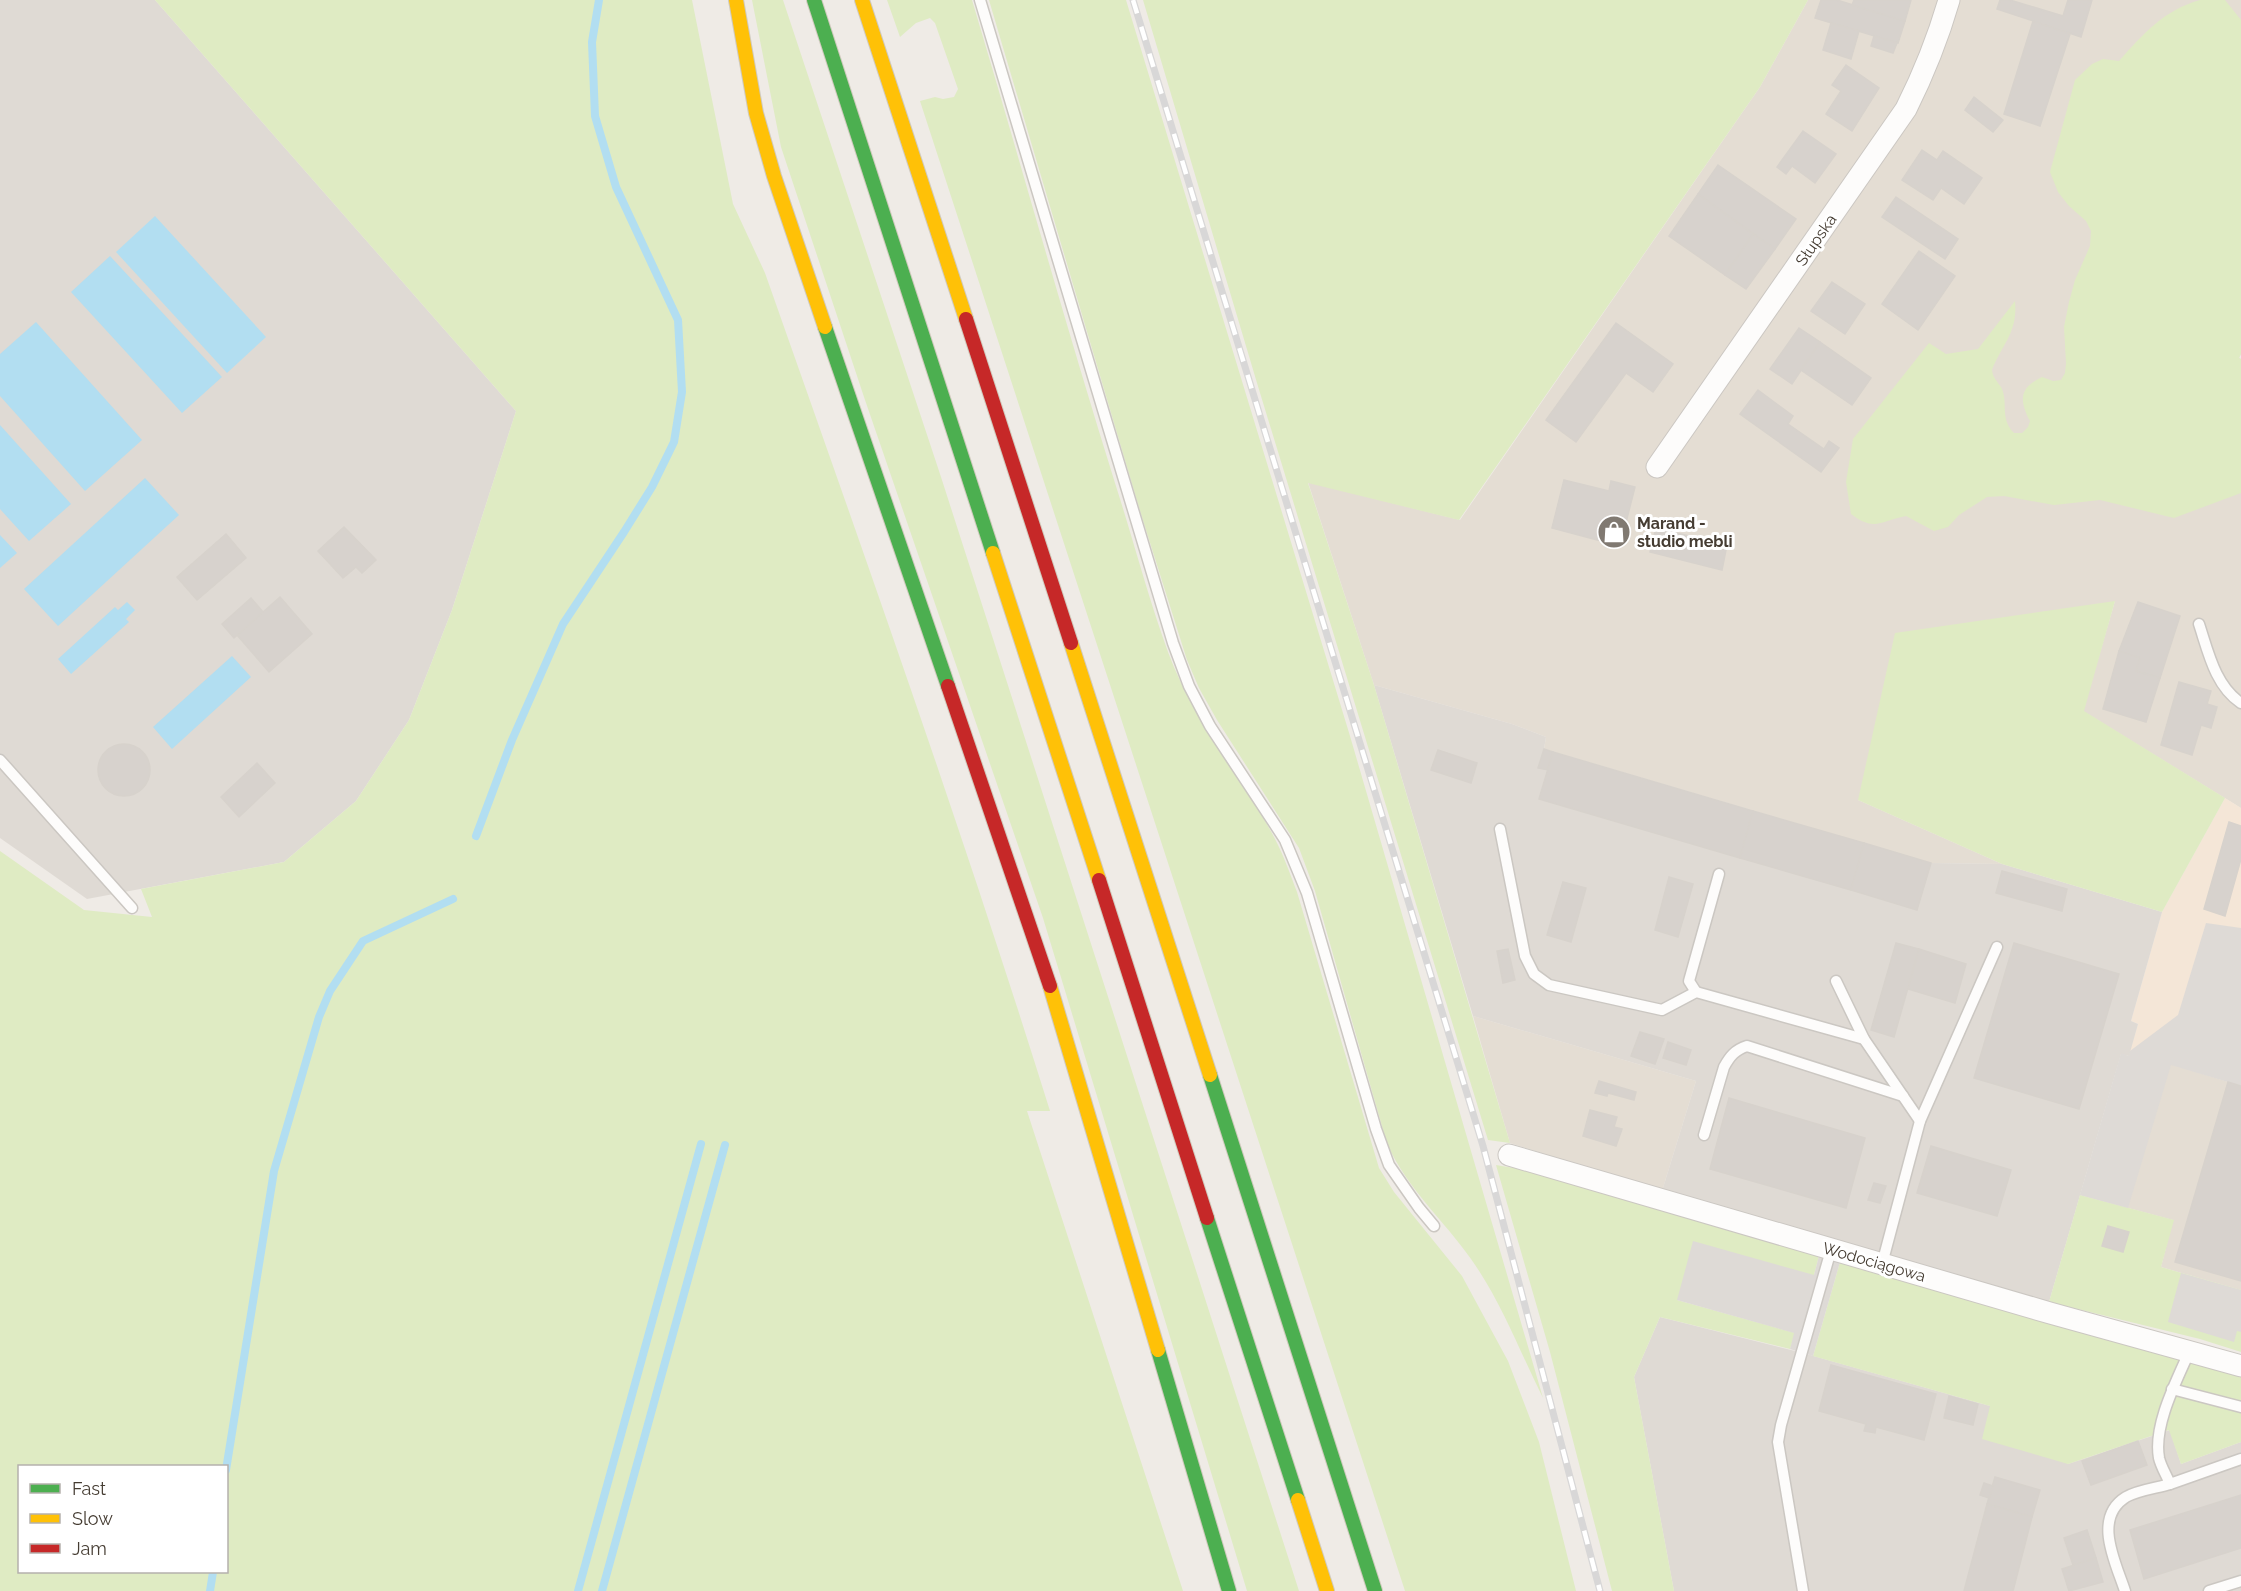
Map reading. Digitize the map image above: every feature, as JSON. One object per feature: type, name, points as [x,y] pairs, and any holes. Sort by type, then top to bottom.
[{"type":"main road","points":[[736,0],[756,113],[774,176],[1057,1007],[1229,1591]]},
{"type":"main road","points":[[813,0],[1087,840],[1327,1591]]},
{"type":"main road","points":[[862,0],[1128,817],[1375,1591]]},
{"type":"street","name":"Słupska","points":[[1657,467],[1906,109],[1928,64],[1949,0]]},
{"type":"street","name":"Wodociągowa","points":[[1509,1155],[1831,1250],[2241,1365]]},
{"type":"lane","points":[[980,0],[1173,643],[1189,686],[1210,726],[1285,840],[1307,893],[1376,1129],[1389,1165],[1434,1226]]},
{"type":"lane","points":[[2199,624],[2213,667],[2224,687],[2241,703]]},
{"type":"lane","points":[[0,760],[132,908]]},
{"type":"lane","points":[[1500,829],[1525,956],[1534,974],[1549,985],[1662,1010],[1696,992]]},
{"type":"lane","points":[[1719,874],[1689,981],[1696,992],[1863,1039]]},
{"type":"lane","points":[[1882,1264],[1920,1121],[1996,947]]},
{"type":"lane","points":[[1836,981],[1863,1039],[1920,1121]]},
{"type":"lane","points":[[1704,1135],[1724,1067],[1729,1057],[1738,1049],[1747,1047],[1903,1096]]},
{"type":"lane","points":[[1803,1591],[1778,1442],[1831,1250]]},
{"type":"lane","points":[[2170,1484],[2159,1458],[2160,1429],[2172,1389],[2190,1350]]},
{"type":"lane","points":[[2172,1389],[2241,1407]]},
{"type":"lane","points":[[2125,1591],[2110,1545],[2107,1526],[2116,1506],[2126,1497],[2241,1459]]},
{"type":"lane","points":[[2210,1591],[2241,1581]]},
{"type":"shaded area","points":[[0,0],[155,0],[516,411],[452,610],[409,720],[356,801],[284,862],[87,899],[0,838]]},
{"type":"shaded area","points":[[1808,0],[2241,0],[2241,354],[2239,358],[2241,359],[2241,808],[2083,711],[2115,601],[1858,800],[2002,864],[1931,863],[1544,749],[1546,737],[1512,724],[1374,685],[1308,482],[1460,520],[1760,87]]},
{"type":"shaded area","points":[[1374,685],[1512,724],[1546,737],[1544,749],[1931,863],[2002,864],[2162,912],[2131,1021],[2138,1024],[2129,1056],[2121,1054],[2049,1302],[1662,1191],[1696,1081],[1473,1016]]},
{"type":"shaded area","points":[[2225,798],[2241,808],[2241,1086],[2130,1051],[2138,1024],[2131,1021],[2162,912]]},
{"type":"shaded area","points":[[2206,923],[2241,928],[2241,1086],[2171,1065],[2128,1208],[2080,1195],[2121,1053],[2129,1056],[2130,1051],[2178,1015]]},
{"type":"shaded area","points":[[1473,1016],[1696,1081],[1662,1191],[1510,1143]]},
{"type":"shaded area","points":[[2130,1051],[2241,1086],[2241,1290],[2161,1267],[2173,1220],[2080,1195]]},
{"type":"shaded area","points":[[1693,1241],[1814,1275],[1819,1256],[1840,1262],[1813,1356],[1790,1349],[1794,1333],[1677,1300]]},
{"type":"shaded area","points":[[2181,1273],[2241,1290],[2241,1332],[2237,1331],[2234,1342],[2168,1322]]},
{"type":"shaded area","points":[[1660,1317],[1803,1353],[1990,1406],[2068,1464],[2170,1430],[2181,1464],[2241,1442],[2241,1591],[1674,1591],[1634,1377]]},
{"type":"green space","points":[[155,0],[692,0],[733,204],[765,273],[911,690],[1017,1005],[1050,1111],[1027,1111],[1183,1591],[0,1591],[0,851],[84,910],[152,917],[141,889],[284,862],[356,801],[409,720],[452,610],[516,411]]},
{"type":"green space","points":[[752,0],[783,0],[941,477],[1299,1591],[1247,1591],[1043,918],[864,397],[781,147]]},
{"type":"green space","points":[[887,0],[972,0],[1078,363],[1168,652],[1178,677],[1204,725],[1262,815],[1284,858],[1297,892],[1379,1168],[1394,1192],[1462,1276],[1508,1361],[1539,1442],[1576,1591],[1405,1591],[920,101],[935,97],[943,99],[954,97],[958,89],[935,23],[930,18],[916,23],[900,37]]},
{"type":"green space","points":[[989,0],[1126,0],[1350,736],[1543,1398],[1501,1309],[1482,1275],[1405,1176],[1387,1144],[1315,891],[1299,848],[1217,720],[1187,660],[1140,511]]},
{"type":"green space","points":[[1143,0],[1808,0],[1760,87],[1459,520],[1308,483],[1374,685],[1510,1143],[1488,1140],[1257,383]]},
{"type":"green space","points":[[2200,0],[2225,0],[2241,20],[2241,354],[2239,358],[2241,359],[2241,493],[2174,518],[2100,500],[2054,505],[2004,496],[1987,497],[1959,515],[1948,527],[1934,531],[1906,516],[1872,524],[1851,514],[1846,482],[1853,439],[1929,343],[1946,354],[1978,349],[2015,301],[2012,330],[1992,370],[2003,393],[2007,422],[2014,433],[2022,433],[2030,421],[2023,401],[2025,390],[2042,377],[2053,381],[2061,380],[2065,373],[2064,327],[2069,302],[2075,280],[2090,246],[2091,231],[2086,221],[2069,206],[2058,192],[2050,172],[2075,80],[2092,64],[2103,59],[2119,61],[2155,24],[2187,4]]},
{"type":"green space","points":[[2115,601],[2084,711],[2225,798],[2162,912],[2002,864],[1858,800],[1895,633]]},
{"type":"green space","points":[[1496,1165],[1520,1169],[1819,1256],[1814,1275],[1677,1300],[1795,1333],[1790,1349],[1660,1317],[1634,1377],[1674,1591],[1612,1591],[1550,1352]]},
{"type":"green space","points":[[2080,1195],[2174,1220],[2161,1267],[2241,1290],[2241,1352],[2200,1339],[2049,1302]]},
{"type":"green space","points":[[1840,1262],[2241,1377],[2241,1442],[2181,1464],[2169,1430],[2068,1464],[1982,1439],[1990,1406],[1813,1356]]},
{"type":"water","points":[[155,216],[266,337],[227,373],[116,252]]},
{"type":"water","points":[[110,256],[222,377],[182,413],[71,292]]},
{"type":"water","points":[[36,322],[142,440],[85,491],[0,396],[0,354]]},
{"type":"water","points":[[0,425],[71,504],[29,541],[0,509]]},
{"type":"water","points":[[145,478],[179,515],[58,626],[24,589]]},
{"type":"water","points":[[0,535],[17,553],[0,568]]},
{"type":"water","points":[[127,602],[135,610],[126,619],[129,622],[71,674],[58,659],[115,607],[118,610]]},
{"type":"water","points":[[232,656],[251,677],[172,749],[153,727]]},
{"type":"building","points":[[1821,0],[1837,0],[1905,21],[1898,43],[1815,18]]},
{"type":"building","points":[[1854,0],[1911,0],[1905,21],[1852,5]]},
{"type":"building","points":[[2000,0],[2010,0],[2063,16],[2068,0],[2092,0],[2081,37],[1997,9]]},
{"type":"building","points":[[2033,21],[2070,34],[2040,126],[2004,114]]},
{"type":"building","points":[[1831,23],[1859,31],[1851,59],[1823,50]]},
{"type":"building","points":[[1874,36],[1897,43],[1893,53],[1871,46]]},
{"type":"building","points":[[1846,65],[1879,88],[1852,131],[1826,114],[1841,91],[1832,85]]},
{"type":"building","points":[[1974,97],[2003,120],[1993,132],[1965,110]]},
{"type":"building","points":[[1803,131],[1836,154],[1815,183],[1792,166],[1786,174],[1777,167]]},
{"type":"building","points":[[1922,150],[1937,160],[1943,151],[1982,178],[1964,204],[1941,188],[1933,200],[1902,180]]},
{"type":"building","points":[[1718,165],[1796,219],[1775,249],[1698,194]]},
{"type":"building","points":[[1698,194],[1753,234],[1725,275],[1669,236]]},
{"type":"building","points":[[1896,197],[1958,239],[1945,259],[1882,217]]},
{"type":"building","points":[[1753,234],[1775,249],[1746,289],[1725,275]]},
{"type":"building","points":[[1919,251],[1955,276],[1918,330],[1882,304]]},
{"type":"building","points":[[1832,282],[1865,304],[1845,334],[1811,311]]},
{"type":"building","points":[[1616,323],[1673,364],[1653,392],[1626,373],[1576,442],[1546,420]]},
{"type":"building","points":[[1799,328],[1820,342],[1792,384],[1770,369]]},
{"type":"building","points":[[1820,342],[1871,378],[1852,405],[1801,370]]},
{"type":"building","points":[[1758,390],[1793,416],[1788,424],[1824,449],[1829,441],[1839,448],[1821,472],[1740,414]]},
{"type":"building","points":[[1564,480],[1609,491],[1611,481],[1635,487],[1620,546],[1552,528]]},
{"type":"building","points":[[344,527],[376,560],[362,573],[356,567],[343,578],[318,551]]},
{"type":"building","points":[[1656,528],[1727,545],[1722,570],[1650,552]]},
{"type":"building","points":[[226,534],[246,558],[197,600],[177,577]]},
{"type":"building","points":[[280,597],[312,634],[269,672],[237,635]]},
{"type":"building","points":[[251,598],[263,612],[234,638],[222,624]]},
{"type":"building","points":[[2138,602],[2180,616],[2160,678],[2136,671],[2140,658],[2119,651]]},
{"type":"building","points":[[2119,651],[2140,658],[2136,671],[2160,678],[2146,722],[2103,709]]},
{"type":"building","points":[[2179,682],[2211,691],[2207,704],[2217,707],[2211,728],[2201,725],[2192,755],[2161,745]]},
{"type":"building","points":[[119,744],[129,744],[138,748],[146,756],[150,770],[146,784],[138,792],[129,796],[119,796],[110,792],[102,784],[98,775],[98,765],[102,756],[110,748]]},
{"type":"building","points":[[1544,749],[1553,752],[1548,770],[1538,768]]},
{"type":"building","points":[[1438,750],[1477,763],[1471,783],[1431,770]]},
{"type":"building","points":[[1553,752],[1753,811],[1740,858],[1539,799]]},
{"type":"building","points":[[257,763],[275,783],[239,817],[221,797]]},
{"type":"building","points":[[1753,811],[1864,843],[1851,890],[1740,858]]},
{"type":"building","points":[[2229,822],[2241,826],[2241,859],[2225,916],[2204,909]]},
{"type":"building","points":[[1864,843],[1931,863],[1917,910],[1851,890]]},
{"type":"building","points":[[2002,871],[2067,889],[2062,911],[1996,893]]},
{"type":"building","points":[[1669,877],[1693,884],[1678,937],[1655,930]]},
{"type":"building","points":[[1563,882],[1586,888],[1571,942],[1547,935]]},
{"type":"building","points":[[1896,943],[1919,949],[1894,1037],[1871,1030]]},
{"type":"building","points":[[2014,943],[2119,974],[2079,1109],[1974,1078]]},
{"type":"building","points":[[1508,949],[1515,980],[1503,983],[1497,951]]},
{"type":"building","points":[[1919,949],[1966,964],[1955,1003],[1908,989]]},
{"type":"building","points":[[1640,1032],[1664,1039],[1655,1064],[1631,1056]]},
{"type":"building","points":[[1668,1042],[1691,1050],[1686,1065],[1663,1058]]},
{"type":"building","points":[[1599,1081],[1636,1092],[1634,1100],[1608,1093],[1607,1096],[1595,1093]]},
{"type":"building","points":[[2228,1082],[2241,1086],[2241,1281],[2175,1262]]},
{"type":"building","points":[[1729,1098],[1865,1138],[1846,1208],[1710,1169]]},
{"type":"building","points":[[1590,1110],[1617,1117],[1614,1127],[1622,1129],[1616,1146],[1583,1136]]},
{"type":"building","points":[[1931,1146],[2011,1170],[1997,1216],[1917,1193]]},
{"type":"building","points":[[1874,1183],[1886,1186],[1880,1203],[1868,1200]]},
{"type":"building","points":[[2108,1226],[2129,1232],[2123,1252],[2102,1246]]},
{"type":"building","points":[[1831,1365],[1936,1394],[1924,1440],[1876,1427],[1875,1433],[1864,1431],[1866,1424],[1819,1411]]},
{"type":"building","points":[[1949,1396],[1978,1404],[1973,1425],[1944,1418]]},
{"type":"building","points":[[2138,1441],[2147,1465],[2091,1485],[2082,1461]]},
{"type":"building","points":[[1995,1477],[2040,1490],[2032,1517],[1987,1504]]},
{"type":"building","points":[[1984,1483],[1993,1486],[1989,1498],[1980,1495]]},
{"type":"building","points":[[2241,1495],[2241,1548],[2144,1579],[2130,1530]]},
{"type":"building","points":[[1987,1504],[2032,1517],[2013,1591],[1964,1591]]},
{"type":"building","points":[[2087,1530],[2096,1558],[2073,1565],[2064,1538]]},
{"type":"building","points":[[2096,1558],[2103,1582],[2069,1591],[2062,1569]]},
{"type":"waterway","points":[[476,836],[512,740],[563,624],[652,487],[674,442],[682,392],[678,320],[616,187],[595,116],[592,42],[599,0]]},
{"type":"waterway","points":[[227,1465],[274,1171],[319,1017],[330,991],[363,941],[453,899]]},
{"type":"waterway","points":[[578,1591],[701,1144]]},
{"type":"waterway","points":[[602,1591],[725,1145]]},
{"type":"waterway","points":[[210,1591],[213,1573]]},
{"type":"railway","points":[[1133,0],[1483,1146],[1600,1591]]},
{"type":"traffic: fast","points":[[814,0],[993,553]]},
{"type":"traffic: fast","points":[[825,327],[948,686]]},
{"type":"traffic: fast","points":[[1210,1075],[1375,1591]]},
{"type":"traffic: fast","points":[[1207,1218],[1298,1500]]},
{"type":"traffic: fast","points":[[1158,1350],[1229,1591]]},
{"type":"traffic: slow","points":[[736,0],[756,113],[774,176],[825,327]]},
{"type":"traffic: slow","points":[[862,0],[966,319]]},
{"type":"traffic: slow","points":[[993,553],[1099,880]]},
{"type":"traffic: slow","points":[[1071,643],[1210,1075]]},
{"type":"traffic: slow","points":[[1050,986],[1158,1350]]},
{"type":"traffic: slow","points":[[1298,1500],[1327,1591]]},
{"type":"traffic: jam","points":[[966,319],[1071,643]]},
{"type":"traffic: jam","points":[[948,686],[1050,986]]},
{"type":"traffic: jam","points":[[1099,880],[1207,1218]]},
{"type":"place","name":"Marand - studio mebli","points":[[1614,532]]}]
